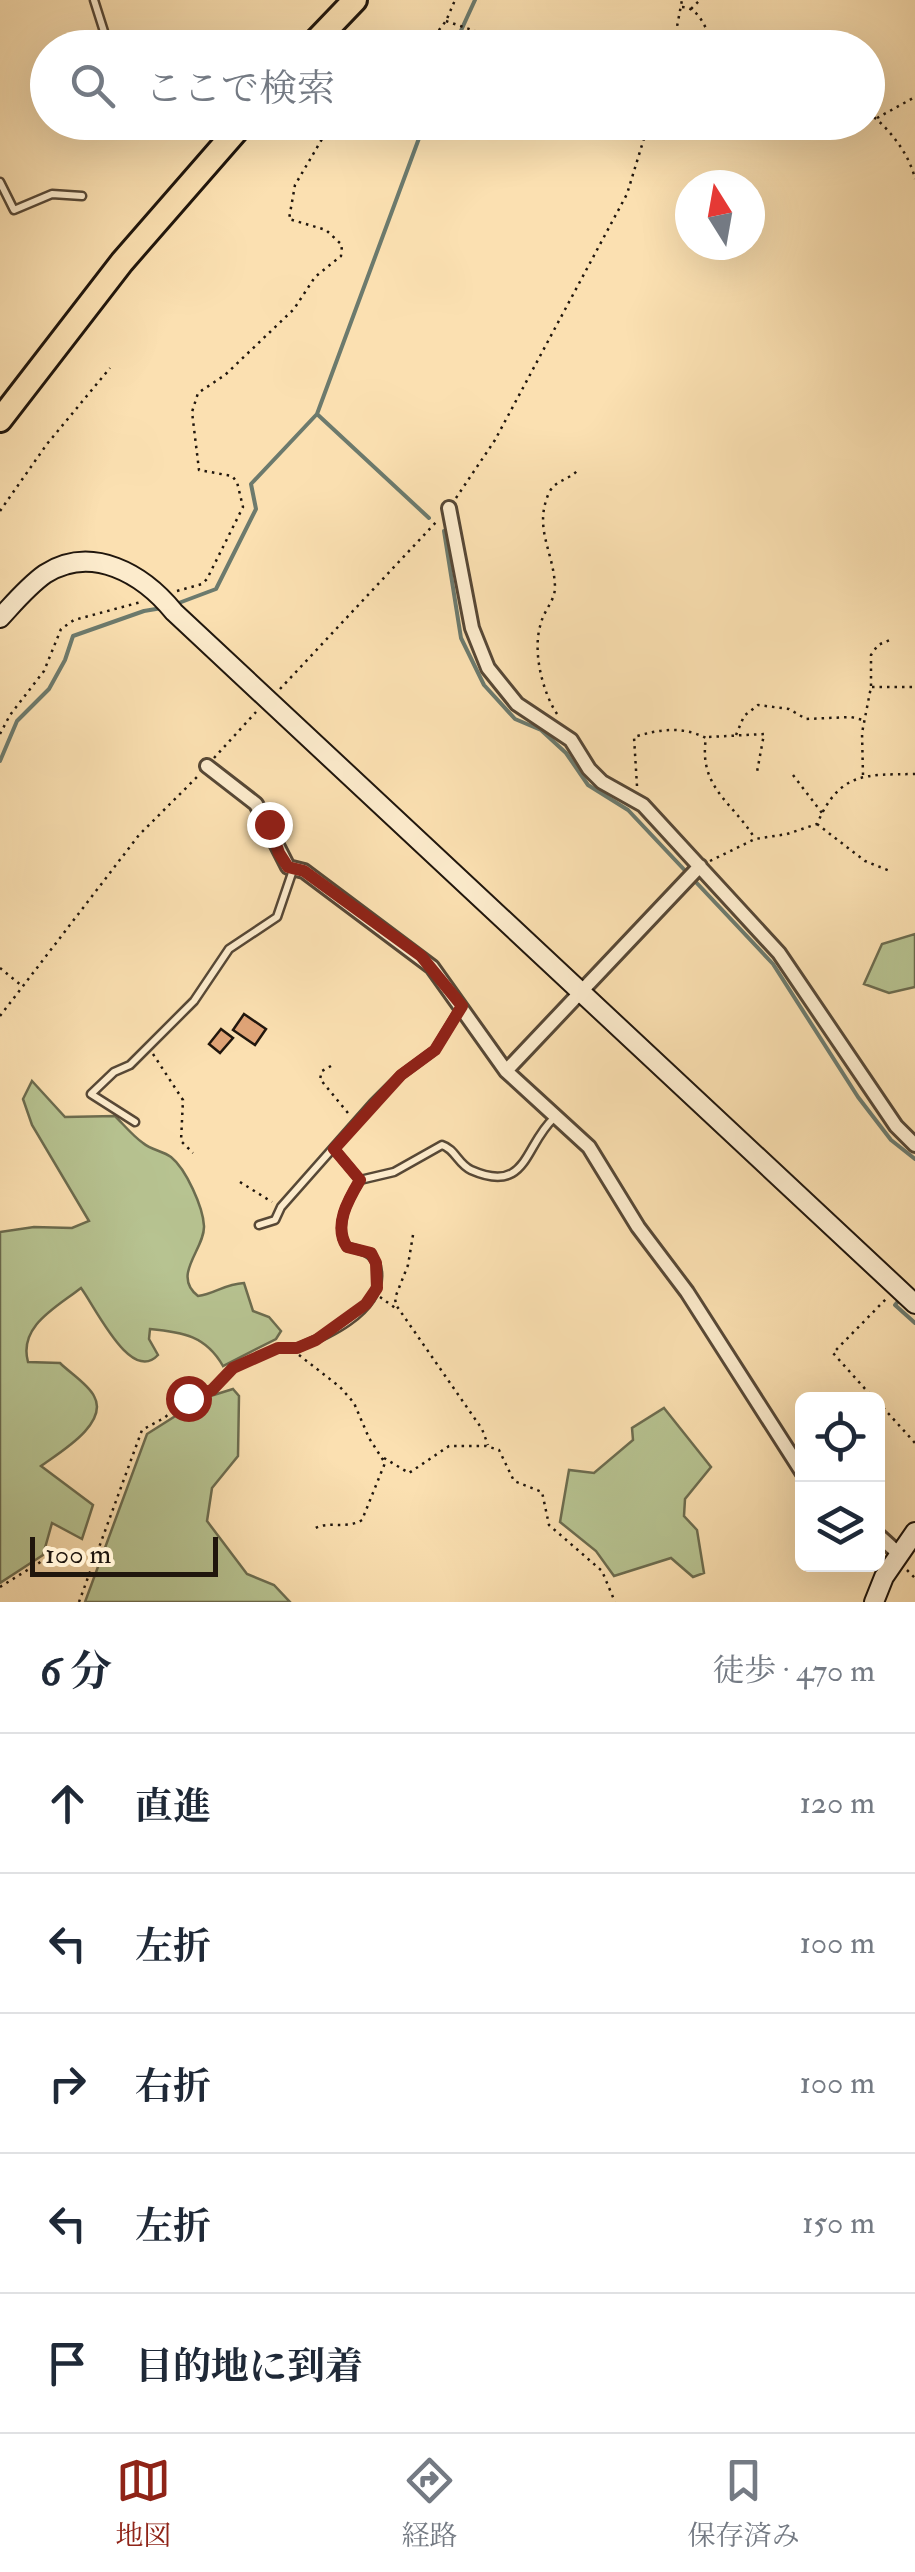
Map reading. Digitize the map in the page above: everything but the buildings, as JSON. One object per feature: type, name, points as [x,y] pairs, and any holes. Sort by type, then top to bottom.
[{"type":"highway","points":[[326,30],[355,0]]},
{"type":"highway","points":[[0,420],[122,262],[228,140]]},
{"type":"street","points":[[449,508],[472,628],[494,677],[517,704],[572,740],[589,769],[602,782],[633,797],[780,953],[896,1126],[915,1145]]},
{"type":"street","points":[[0,618],[47,573],[82,562],[114,565],[161,596],[915,1304]]},
{"type":"street","points":[[207,766],[256,804],[269,824],[283,861],[293,870],[304,871],[421,956],[462,1006],[506,1072],[589,1147],[795,1461]]},
{"type":"street","points":[[506,1072],[698,869]]},
{"type":"street","points":[[874,1602],[898,1553],[915,1532]]},
{"type":"street","points":[[885,1541],[898,1553]]},
{"type":"lane","points":[[94,0],[104,30]]},
{"type":"lane","points":[[0,182],[14,210],[52,194],[82,196]]},
{"type":"lane","points":[[135,1122],[92,1094],[114,1072],[130,1066],[194,1001],[230,949],[277,916],[293,870]]},
{"type":"lane","points":[[259,1225],[275,1220],[281,1206],[358,1120],[401,1075],[435,1050],[462,1006]]},
{"type":"lane","points":[[360,1180],[394,1172],[442,1145],[471,1170],[492,1175],[514,1173],[525,1164],[538,1135],[555,1117]]},
{"type":"lane","points":[[334,1149],[360,1180]]},
{"type":"lane","points":[[297,1348],[346,1321],[376,1293],[378,1271],[374,1257],[367,1251],[347,1247],[342,1237],[343,1214],[360,1180]]},
{"type":"path","points":[[439,30],[455,0]]},
{"type":"path","points":[[677,30],[682,0]]},
{"type":"path","points":[[691,8],[700,0]]},
{"type":"path","points":[[682,7],[691,8],[707,30]]},
{"type":"path","points":[[446,21],[473,30]]},
{"type":"path","points":[[885,113],[915,97]]},
{"type":"path","points":[[885,129],[909,160],[915,179]]},
{"type":"path","points":[[0,734],[44,671],[56,636],[66,624],[202,584],[207,579],[243,507],[232,476],[200,470],[192,412],[198,393],[225,375],[294,309],[314,277],[341,256],[342,245],[326,230],[289,219],[295,186],[322,140]]},
{"type":"path","points":[[0,1016],[139,835],[449,508],[494,440],[581,284],[628,194],[644,140]]},
{"type":"path","points":[[0,511],[110,368]]},
{"type":"path","points":[[572,740],[544,690],[538,634],[555,592],[552,560],[541,521],[554,486],[577,471]]},
{"type":"path","points":[[863,776],[863,720],[871,687],[871,655],[892,639]]},
{"type":"path","points":[[871,687],[915,687]]},
{"type":"path","points":[[736,735],[744,716],[758,705],[790,709],[814,720],[863,720]]},
{"type":"path","points":[[633,797],[638,778],[634,737],[670,728],[706,738],[764,734],[757,772]]},
{"type":"path","points":[[706,738],[712,786],[755,839]]},
{"type":"path","points":[[698,869],[755,839],[816,824],[839,791],[853,779],[915,774]]},
{"type":"path","points":[[793,775],[822,812]]},
{"type":"path","points":[[816,824],[865,861],[890,871]]},
{"type":"path","points":[[0,968],[24,988]]},
{"type":"path","points":[[147,1048],[182,1100],[181,1141],[193,1153]]},
{"type":"path","points":[[331,1066],[319,1074],[324,1088],[358,1120]]},
{"type":"path","points":[[240,1182],[281,1206]]},
{"type":"path","points":[[398,1310],[395,1298],[408,1265],[412,1235]]},
{"type":"path","points":[[868,1392],[832,1354],[897,1287]]},
{"type":"path","points":[[376,1293],[398,1310],[482,1428],[488,1446]]},
{"type":"path","points":[[80,1602],[142,1430],[188,1398],[212,1390],[233,1368],[278,1348],[297,1348],[305,1362],[340,1387],[354,1403],[369,1438],[384,1457],[409,1473],[443,1448],[488,1446],[504,1453],[514,1482],[542,1492],[549,1525],[602,1571],[615,1602]]},
{"type":"path","points":[[885,1411],[915,1443]]},
{"type":"path","points":[[314,1529],[362,1520],[385,1469],[384,1457]]},
{"type":"path","points":[[0,1587],[42,1561]]},
{"type":"green space","points":[[915,934],[915,987],[889,993],[864,984],[882,944]]},
{"type":"green space","points":[[32,1081],[65,1117],[115,1116],[139,1140],[177,1163],[193,1189],[204,1226],[188,1271],[191,1288],[198,1296],[244,1283],[253,1311],[269,1317],[281,1331],[276,1339],[223,1366],[209,1348],[192,1337],[150,1329],[149,1339],[158,1355],[148,1361],[137,1360],[115,1340],[81,1288],[51,1310],[29,1338],[28,1362],[60,1363],[88,1387],[97,1407],[95,1417],[80,1437],[41,1466],[93,1505],[82,1539],[52,1523],[43,1555],[0,1583],[0,1232],[34,1227],[72,1228],[89,1221],[32,1125],[23,1099]]},
{"type":"green space","points":[[233,1389],[239,1396],[238,1456],[212,1488],[207,1521],[247,1574],[274,1585],[290,1602],[85,1602],[147,1434],[204,1398]]},
{"type":"green space","points":[[664,1408],[711,1467],[685,1499],[684,1516],[697,1530],[704,1573],[693,1577],[671,1558],[614,1576],[596,1551],[560,1522],[569,1470],[594,1473],[633,1440],[632,1428]]},
{"type":"waterway","points":[[461,30],[475,0]]},
{"type":"waterway","points":[[176,604],[216,589],[256,509],[251,484],[317,414],[418,140]]},
{"type":"waterway","points":[[317,414],[429,518]]},
{"type":"waterway","points":[[444,531],[461,638],[484,685],[515,719],[541,730],[566,753],[588,785],[628,810],[773,964],[858,1097],[891,1140],[915,1159]]},
{"type":"waterway","points":[[0,761],[17,721],[49,689],[73,636],[162,608]]},
{"type":"waterway","points":[[901,1298],[895,1305],[915,1323]]},
{"type":"route","points":[[188,1398],[212,1390],[233,1368],[278,1348],[297,1348],[316,1340],[346,1321],[376,1293],[378,1271],[374,1257],[343,1243],[343,1214],[360,1180],[334,1149],[401,1075],[439,1046],[462,1006],[421,956],[304,871],[288,867],[269,824]]}]
